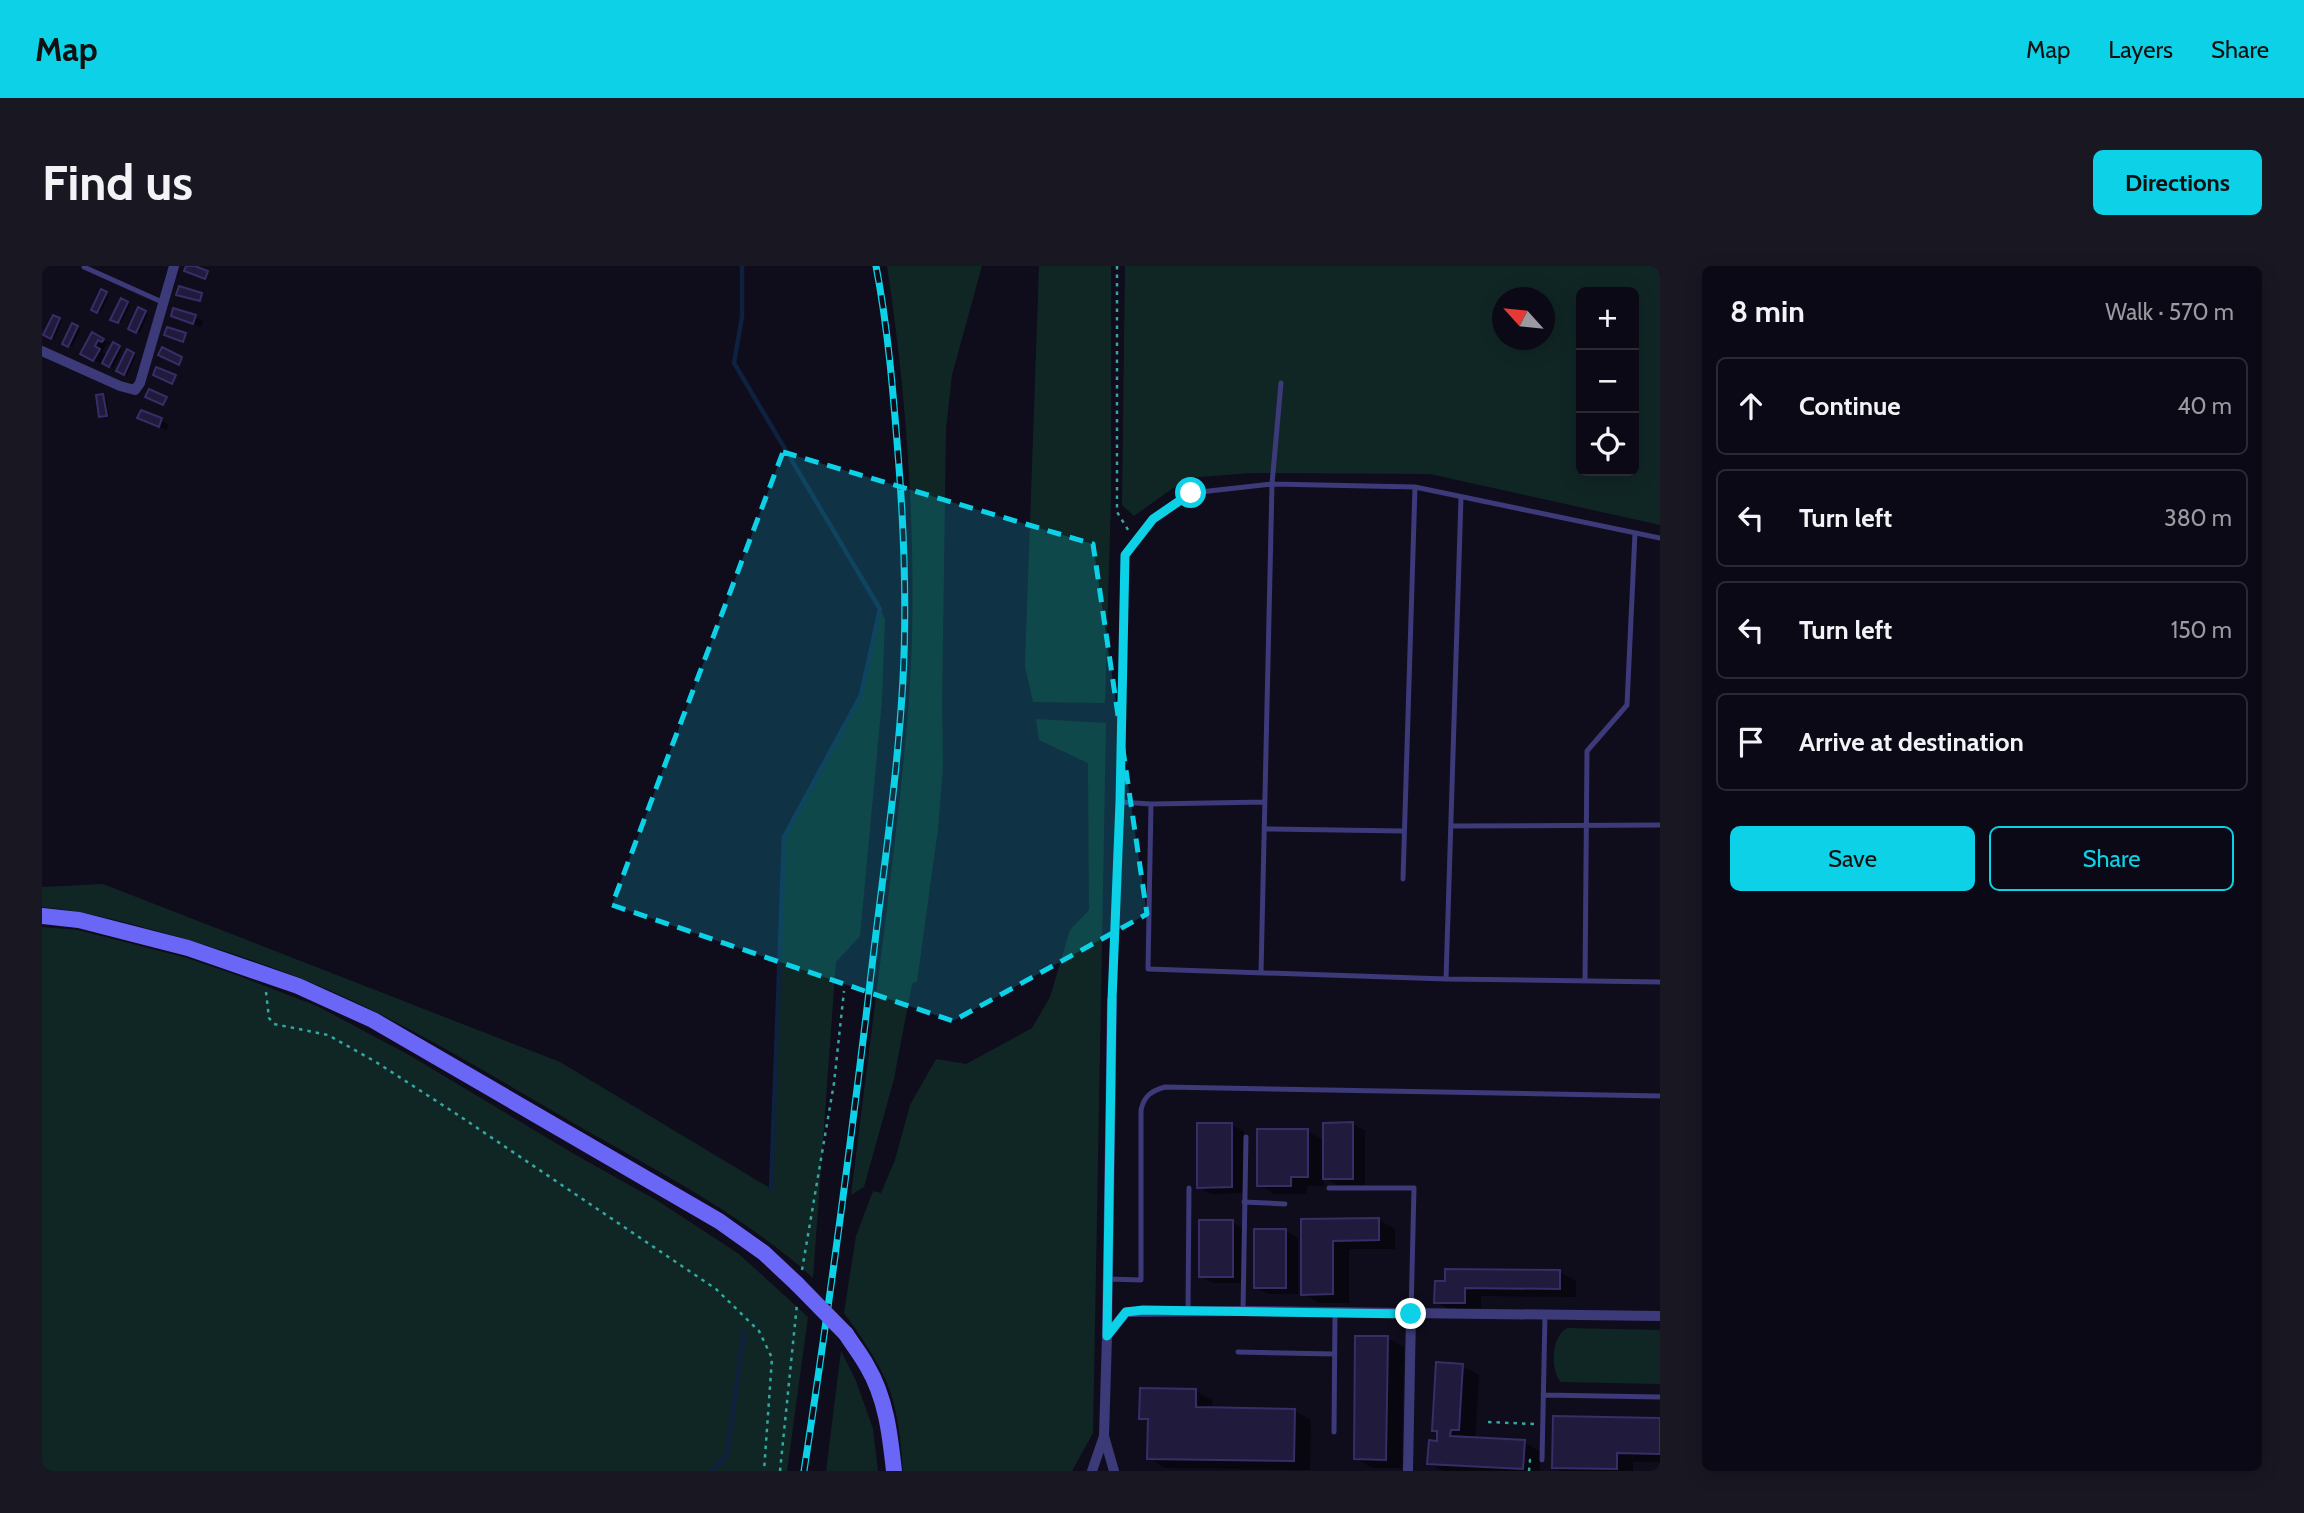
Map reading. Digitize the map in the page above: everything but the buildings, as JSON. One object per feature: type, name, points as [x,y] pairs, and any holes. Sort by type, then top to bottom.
[{"type":"main road","points":[[42,916],[79,920],[188,947],[298,986],[373,1020],[719,1221],[799,1281],[846,1334],[867,1366],[880,1393],[887,1417],[894,1471]]},
{"type":"street","points":[[42,351],[120,386],[135,390],[140,383],[174,266]]},
{"type":"street","points":[[1092,1471],[1104,1436],[1112,1000]]},
{"type":"street","points":[[1107,1336],[1126,1312],[1188,1310],[1660,1316]]},
{"type":"street","points":[[1408,1471],[1411,1314]]},
{"type":"street","points":[[1104,1436],[1114,1471]]},
{"type":"lane","points":[[84,267],[162,302]]},
{"type":"lane","points":[[1261,973],[1272,484],[1281,383]]},
{"type":"lane","points":[[1112,1000],[1120,802],[1125,555],[1153,519],[1191,493],[1272,484],[1415,487],[1660,538]]},
{"type":"lane","points":[[1403,879],[1415,487]]},
{"type":"lane","points":[[1446,979],[1461,497]]},
{"type":"lane","points":[[1585,981],[1587,751],[1627,705],[1635,533]]},
{"type":"lane","points":[[1120,802],[1265,802]]},
{"type":"lane","points":[[1151,804],[1149,969],[1446,979],[1660,982]]},
{"type":"lane","points":[[1451,826],[1660,825]]},
{"type":"lane","points":[[1264,829],[1404,831]]},
{"type":"lane","points":[[1108,1279],[1141,1280],[1141,1110],[1143,1100],[1158,1089],[1192,1087],[1660,1096]]},
{"type":"lane","points":[[1243,1311],[1246,1137]]},
{"type":"lane","points":[[1188,1310],[1189,1188]]},
{"type":"lane","points":[[1329,1188],[1414,1188],[1411,1314]]},
{"type":"lane","points":[[1244,1202],[1285,1205]]},
{"type":"lane","points":[[1334,1432],[1335,1312]]},
{"type":"lane","points":[[1542,1460],[1545,1315]]},
{"type":"lane","points":[[1238,1352],[1335,1354]]},
{"type":"lane","points":[[1543,1395],[1660,1397]]},
{"type":"path","points":[[1117,266],[1117,512],[1135,542]]},
{"type":"path","points":[[264,974],[270,1018],[274,1024],[328,1035],[376,1062],[716,1289],[759,1331],[772,1358],[764,1471]]},
{"type":"path","points":[[799,1281],[834,1083],[844,991]]},
{"type":"path","points":[[780,1471],[797,1303]]},
{"type":"path","points":[[1488,1422],[1542,1425]]},
{"type":"highlighted area","points":[[783,452],[1093,544],[1147,914],[953,1021],[612,905]]},
{"type":"green space","points":[[887,266],[982,266],[952,375],[946,429],[943,765],[938,829],[917,981],[912,984],[894,1079],[864,1187],[851,1195],[899,803],[912,642],[908,453]]},
{"type":"green space","points":[[1039,266],[1111,266],[1111,499],[1105,703],[1033,702],[1025,666]]},
{"type":"green space","points":[[1125,266],[1660,266],[1660,525],[1430,474],[1252,473],[1187,478],[1134,516],[1122,505]]},
{"type":"green space","points":[[880,609],[885,619],[882,700],[860,936],[836,962],[813,1278],[761,1236],[704,1198],[370,1009],[294,975],[214,948],[102,917],[42,907],[42,887],[103,884],[560,1062],[770,1188],[784,837],[861,695]]},
{"type":"green space","points":[[1036,719],[1106,723],[1093,1433],[1072,1471],[903,1471],[898,1423],[888,1384],[871,1352],[844,1313],[856,1236],[873,1191],[881,1193],[895,1160],[910,1105],[936,1059],[966,1064],[1032,1028],[1050,997],[1070,930],[1089,910],[1088,763],[1039,740]]},
{"type":"green space","points":[[42,927],[78,930],[187,958],[317,1006],[409,1055],[658,1201],[739,1254],[808,1317],[787,1471],[42,1471]]},
{"type":"green space","points":[[1568,1328],[1660,1330],[1660,1384],[1561,1382],[1555,1370],[1555,1345],[1562,1332]]},
{"type":"green space","points":[[841,1351],[856,1381],[873,1429],[878,1471],[826,1471]]},
{"type":"waterway","points":[[742,266],[742,317],[734,363],[880,609],[861,695],[784,837],[771,1189]]},
{"type":"waterway","points":[[712,1471],[727,1455],[744,1332]]},
{"type":"railway","points":[[804,1471],[861,1059],[892,799],[903,679],[905,594],[900,482],[890,360],[876,266]]},
{"type":"route","points":[[1191,493],[1153,519],[1125,555],[1120,802],[1112,1000],[1107,1336],[1126,1312],[1143,1310],[1411,1314]]}]
